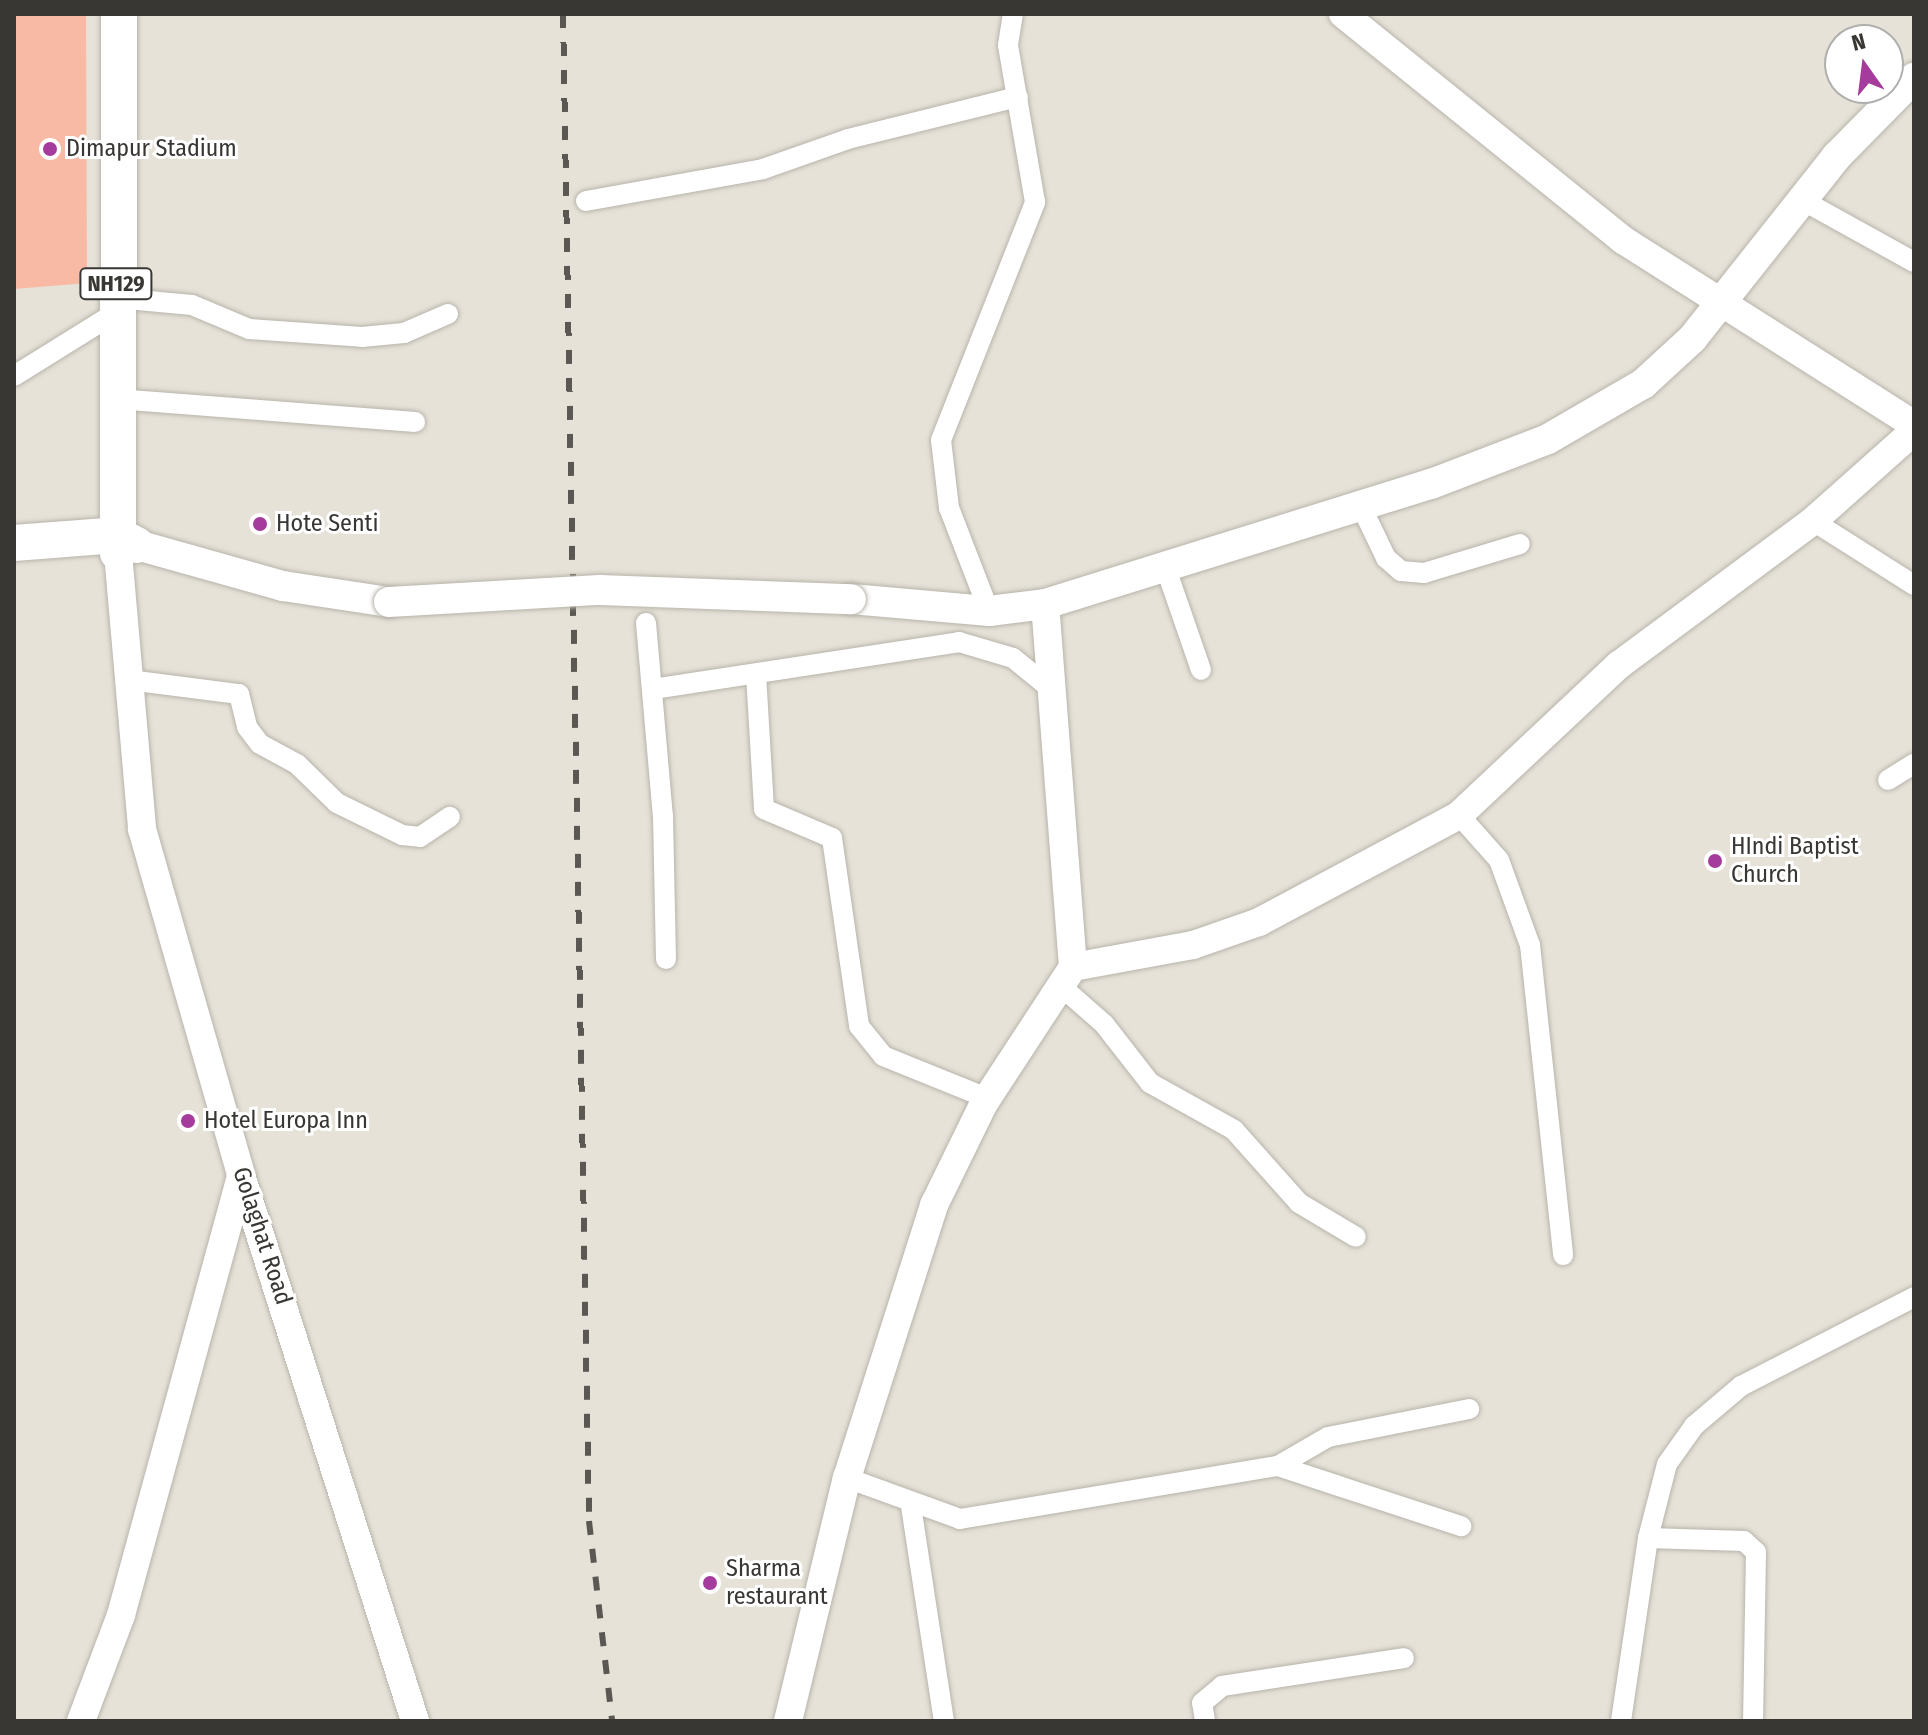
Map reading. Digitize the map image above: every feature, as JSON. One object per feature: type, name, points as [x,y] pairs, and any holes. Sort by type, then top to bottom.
[{"type":"highway","name":"NH129","points":[[119,14],[117,399],[124,544]]},
{"type":"highway","points":[[14,543],[124,544]]},
{"type":"highway","points":[[14,565],[124,544]]},
{"type":"main road","points":[[124,544],[283,586],[389,602],[600,590],[851,599],[989,611],[1045,604],[1489,463],[1599,413],[1643,384],[1723,308],[1865,124],[1914,78]]},
{"type":"street","points":[[989,611],[949,508],[941,440],[1035,202],[1008,45],[1013,14]]},
{"type":"street","points":[[788,1721],[847,1478],[934,1205],[987,1098],[1068,977],[1193,945],[1259,922],[1459,815],[1619,665],[1813,521],[1914,428],[1723,308],[1623,240],[1343,14]]},
{"type":"street","points":[[586,201],[763,169],[848,139],[1018,97]]},
{"type":"street","points":[[1804,201],[1914,262]]},
{"type":"street","points":[[14,376],[117,305],[192,305],[249,329],[362,337],[404,333],[448,314]]},
{"type":"street","points":[[117,399],[415,422]]},
{"type":"street","points":[[1361,506],[1386,558],[1401,571],[1424,573],[1520,544]]},
{"type":"street","points":[[1813,521],[1914,585]]},
{"type":"street","name":"Golaghat Road","points":[[124,544],[129,680],[142,829],[241,1175],[415,1721]]},
{"type":"street","points":[[1165,566],[1201,670]]},
{"type":"street","points":[[1045,604],[1068,977],[1150,1083],[1234,1130],[1299,1203],[1356,1237]]},
{"type":"street","points":[[646,623],[653,689],[666,959]]},
{"type":"street","points":[[653,689],[959,642],[1013,658],[1051,689]]},
{"type":"street","points":[[756,674],[764,809],[819,828],[837,849],[859,1026],[883,1056],[987,1098]]},
{"type":"street","points":[[129,680],[239,694],[247,727],[260,744],[297,764],[337,803],[402,835],[420,837],[450,817]]},
{"type":"street","points":[[1888,780],[1914,764]]},
{"type":"street","points":[[1459,815],[1499,860],[1530,945],[1563,1255]]},
{"type":"street","points":[[81,1721],[121,1615],[241,1175]]},
{"type":"street","points":[[1621,1721],[1648,1538],[1667,1464],[1694,1426],[1741,1386],[1914,1297]]},
{"type":"street","points":[[847,1478],[911,1506],[960,1519],[992,1518],[1278,1466],[1328,1437],[1469,1409]]},
{"type":"street","points":[[1278,1466],[1461,1526]]},
{"type":"street","points":[[911,1506],[944,1721]]},
{"type":"street","points":[[1648,1538],[1744,1541],[1756,1552],[1753,1721]]},
{"type":"street","points":[[1205,1721],[1202,1703],[1222,1686],[1404,1658]]},
{"type":"shaded area","name":"Dimapur Stadium","points":[[14,14],[86,14],[87,283],[14,289]]},
{"type":"railway","points":[[563,14],[589,1521],[612,1721]]},
{"type":"place","name":"Dimapur Stadium","points":[[50,149]]},
{"type":"place","name":"Hote Senti","points":[[260,524]]},
{"type":"place","name":"HIndi Baptist Church","points":[[1715,861]]},
{"type":"place","name":"Hotel Europa Inn","points":[[188,1121]]},
{"type":"place","name":"Sharma restaurant","points":[[710,1583]]}]
